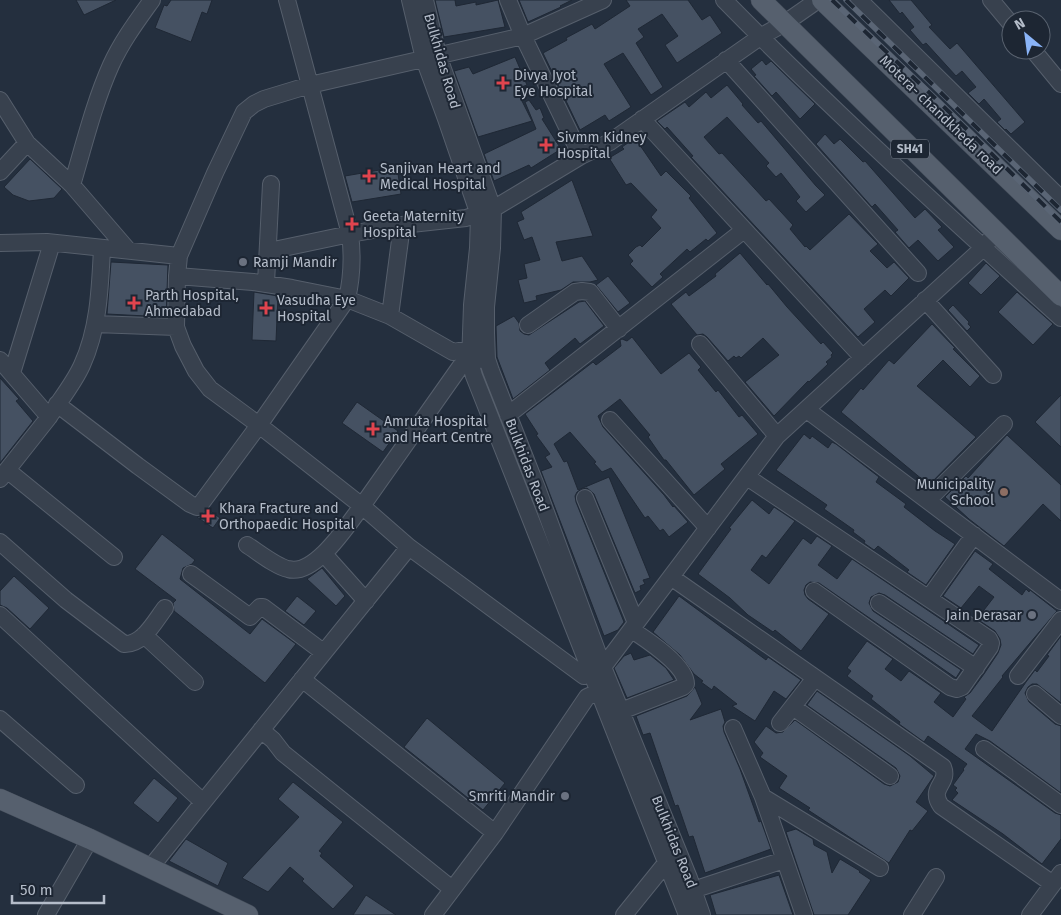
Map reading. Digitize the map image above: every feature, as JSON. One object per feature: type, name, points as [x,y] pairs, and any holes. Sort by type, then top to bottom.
[{"type":"main road","name":"SH41","points":[[762,0],[1061,296]]},
{"type":"main road","name":"Motera- chandkheda road","points":[[820,0],[1061,230]]},
{"type":"main road","points":[[0,799],[90,839],[248,915]]},
{"type":"street","points":[[72,185],[100,93],[112,64],[128,33],[152,0]]},
{"type":"street","points":[[0,360],[53,411],[138,466],[190,504],[198,507],[259,425],[346,299],[352,277],[353,260],[350,234],[287,0]]},
{"type":"street","name":"Bulkhidas Road","points":[[410,0],[486,212],[492,248],[486,307],[474,376],[605,689],[621,711],[663,835],[702,915]]},
{"type":"street","name":"Bulkhidas Road","points":[[425,0],[431,57]]},
{"type":"street","points":[[508,0],[523,36],[581,156]]},
{"type":"street","points":[[603,0],[523,36],[310,85],[264,99],[244,112],[214,174],[180,256],[177,276],[176,327],[196,372],[210,389],[362,506],[409,547],[584,676],[597,670],[634,626],[777,436],[983,248],[996,232]]},
{"type":"street","points":[[724,0],[760,37],[983,248],[1061,318]]},
{"type":"street","points":[[268,251],[402,225],[452,221],[486,212],[581,156],[610,142],[760,37],[820,0]]},
{"type":"street","points":[[859,0],[1061,199]]},
{"type":"street","points":[[991,0],[1001,12]]},
{"type":"street","points":[[726,60],[918,273]]},
{"type":"street","points":[[1041,60],[1061,84]]},
{"type":"street","points":[[0,100],[27,143],[72,185],[128,250]]},
{"type":"street","points":[[642,119],[863,358]]},
{"type":"street","points":[[0,172],[27,143]]},
{"type":"street","points":[[266,284],[272,184]]},
{"type":"street","points":[[390,316],[402,225]]},
{"type":"street","points":[[508,415],[744,230]]},
{"type":"street","points":[[0,243],[52,243],[180,256]]},
{"type":"street","points":[[12,373],[52,243]]},
{"type":"street","points":[[102,248],[99,305],[82,366],[53,411],[4,474],[114,557]]},
{"type":"street","points":[[177,276],[266,284],[346,299],[390,316],[453,352],[479,354]]},
{"type":"street","points":[[528,325],[575,292],[582,291],[590,292],[619,329]]},
{"type":"street","points":[[925,300],[993,375]]},
{"type":"street","points":[[95,324],[176,327]]},
{"type":"street","points":[[700,344],[777,436]]},
{"type":"street","points":[[248,546],[289,570],[305,567],[324,554],[362,506],[460,367],[479,354]]},
{"type":"street","name":"Bulkhidas Road","points":[[479,354],[490,371],[508,415],[597,670]]},
{"type":"street","points":[[807,410],[1061,601]]},
{"type":"street","points":[[610,420],[708,528]]},
{"type":"street","points":[[928,500],[1004,424]]},
{"type":"street","points":[[747,477],[989,639],[990,647],[962,687],[957,689],[950,688],[814,591]]},
{"type":"street","points":[[585,498],[634,626],[680,668],[685,676],[686,684],[683,687],[621,711]]},
{"type":"street","points":[[929,598],[974,534]]},
{"type":"street","points":[[0,542],[66,600],[124,644],[132,644],[139,640],[165,608]]},
{"type":"street","points":[[150,868],[409,547]]},
{"type":"street","points":[[324,554],[366,601]]},
{"type":"street","points":[[191,574],[250,617],[260,607],[264,607],[323,652]]},
{"type":"street","points":[[671,576],[943,767],[944,777],[936,793],[936,799],[941,806],[1057,878],[1030,915]]},
{"type":"street","points":[[880,603],[976,668]]},
{"type":"street","points":[[0,615],[204,802]]},
{"type":"street","points":[[1018,676],[1061,620]]},
{"type":"street","points":[[144,635],[195,682]]},
{"type":"street","points":[[780,723],[816,678]]},
{"type":"street","points":[[302,679],[494,833]]},
{"type":"street","points":[[433,915],[494,833],[588,697],[605,689],[663,835],[666,863],[686,884],[686,915]]},
{"type":"street","points":[[1035,694],[1061,716]]},
{"type":"street","points":[[793,707],[890,776]]},
{"type":"street","points":[[0,720],[76,785]]},
{"type":"street","points":[[733,728],[763,797],[804,915]]},
{"type":"street","points":[[261,730],[273,740],[283,753],[452,889]]},
{"type":"street","points":[[984,749],[1061,805]]},
{"type":"street","points":[[763,797],[880,868]]},
{"type":"street","points":[[46,915],[90,839]]},
{"type":"street","points":[[686,884],[784,860]]},
{"type":"street","points":[[624,915],[666,863]]},
{"type":"street","points":[[912,915],[936,877]]},
{"type":"building","points":[[76,0],[116,0],[84,15]]},
{"type":"building","points":[[171,0],[212,0],[207,14],[202,12],[191,42],[155,28],[164,5],[167,6]]},
{"type":"building","points":[[435,0],[455,0],[456,6],[476,2],[476,5],[498,0],[505,27],[444,37]]},
{"type":"building","points":[[519,0],[572,0],[528,22]]},
{"type":"building","points":[[626,0],[688,0],[702,20],[710,15],[722,33],[677,63],[665,45],[678,36],[662,14],[638,29],[644,37],[636,43],[663,87],[651,95],[623,53],[604,64],[631,107],[609,121],[605,115],[580,130],[543,53],[592,24],[595,29],[630,6]]},
{"type":"building","points":[[889,0],[911,0],[932,25],[929,27],[950,49],[957,43],[1025,122],[1011,134],[1005,130],[997,122],[1001,119],[984,99],[979,104],[968,93],[976,87],[962,71],[956,76],[926,43],[923,45],[910,30],[914,27]]},
{"type":"building","points":[[515,57],[527,85],[516,89],[532,121],[478,137],[454,71],[469,67],[473,74]]},
{"type":"building","points":[[762,60],[766,65],[771,61],[815,104],[800,119],[776,92],[772,96],[754,76],[756,75],[751,69]]},
{"type":"building","points":[[727,85],[758,123],[761,121],[825,195],[806,212],[796,201],[800,197],[781,173],[776,177],[766,166],[769,163],[727,117],[704,137],[719,154],[722,153],[766,201],[769,199],[793,225],[790,229],[805,247],[810,250],[849,214],[878,244],[870,251],[887,268],[894,262],[909,278],[891,296],[885,290],[864,309],[875,322],[858,337],[691,157],[693,156],[667,127],[665,129],[657,121],[685,102],[689,107],[706,92],[711,98]]},
{"type":"building","points":[[529,100],[536,110],[540,108],[544,118],[542,119],[561,149],[531,168],[529,165],[494,181],[484,154],[536,129],[525,102]]},
{"type":"building","points":[[825,134],[834,144],[840,139],[863,162],[865,161],[915,218],[925,209],[942,227],[938,230],[954,247],[938,261],[918,240],[909,248],[895,232],[898,230],[875,204],[872,207],[816,144]]},
{"type":"building","points":[[635,138],[661,176],[666,171],[691,196],[689,198],[717,233],[690,252],[687,249],[660,274],[663,277],[652,287],[630,264],[633,261],[628,255],[636,247],[640,245],[642,247],[661,228],[651,217],[657,210],[631,183],[626,185],[609,158],[624,149],[622,147]]},
{"type":"building","points":[[30,159],[62,189],[54,198],[29,201],[13,195],[4,187]]},
{"type":"building","points":[[397,167],[401,194],[352,202],[345,176]]},
{"type":"building","points":[[572,180],[593,236],[556,242],[562,261],[582,256],[598,280],[573,282],[561,290],[536,296],[537,300],[524,303],[518,280],[527,278],[524,264],[540,260],[532,237],[524,240],[517,222],[524,219],[521,212]]},
{"type":"building","points":[[740,253],[821,344],[823,342],[833,353],[832,357],[826,362],[828,364],[808,381],[774,416],[745,382],[779,355],[763,338],[741,358],[734,356],[728,361],[707,337],[703,334],[697,335],[671,304],[686,292],[689,296],[716,276],[715,274]]},
{"type":"building","points":[[111,262],[168,265],[166,317],[107,314]]},
{"type":"building","points":[[986,263],[1000,276],[981,295],[968,283]]},
{"type":"building","points":[[608,276],[630,303],[618,312],[596,285]]},
{"type":"building","points":[[254,292],[278,296],[276,341],[252,340]]},
{"type":"building","points":[[1017,292],[1053,324],[1033,345],[998,312]]},
{"type":"building","points":[[585,301],[604,326],[580,344],[575,338],[545,363],[550,370],[513,399],[497,357],[496,326],[514,316],[519,323],[520,331],[529,335],[579,302]]},
{"type":"building","points":[[953,305],[969,322],[968,324],[971,327],[967,331],[948,310]]},
{"type":"building","points":[[932,324],[955,348],[953,349],[980,376],[970,387],[943,360],[917,386],[976,437],[929,485],[841,412],[861,388],[863,390],[889,360],[894,364]]},
{"type":"building","points":[[632,337],[661,374],[689,353],[701,367],[698,370],[716,392],[718,390],[739,417],[742,415],[758,434],[721,464],[725,469],[694,495],[666,460],[664,460],[648,437],[650,435],[620,399],[598,416],[603,427],[688,522],[669,537],[663,529],[660,531],[648,516],[645,518],[611,468],[602,472],[594,463],[596,462],[570,432],[554,444],[564,462],[567,461],[578,490],[609,477],[650,578],[643,580],[645,584],[640,586],[641,590],[635,593],[594,494],[587,488],[577,492],[575,496],[576,502],[624,622],[618,630],[604,636],[541,471],[552,467],[545,457],[550,454],[536,435],[538,434],[525,414],[593,362],[596,365],[621,346],[620,340],[627,341]]},
{"type":"building","points":[[0,378],[19,399],[16,401],[33,421],[0,463]]},
{"type":"building","points":[[1061,395],[1061,447],[1035,422]]},
{"type":"building","points":[[357,402],[398,431],[383,452],[342,423]]},
{"type":"building","points":[[804,434],[810,439],[812,436],[828,448],[832,442],[836,444],[879,477],[876,482],[906,504],[904,507],[955,544],[926,585],[907,572],[909,570],[878,546],[874,550],[864,543],[865,541],[853,532],[854,530],[824,509],[827,505],[776,470]]},
{"type":"building","name":"Municipality School","points":[[1007,435],[1061,485],[1061,521],[1043,504],[1004,546],[969,519],[945,497],[966,476],[968,478]]},
{"type":"building","points":[[752,500],[769,514],[774,507],[795,521],[766,558],[762,555],[751,570],[769,584],[803,538],[811,544],[817,536],[832,546],[818,565],[837,579],[852,559],[979,645],[973,654],[885,595],[879,593],[871,597],[869,603],[873,611],[961,670],[956,678],[819,583],[810,582],[806,585],[805,595],[829,614],[801,651],[775,630],[773,632],[748,615],[730,598],[698,574],[731,529],[729,528]]},
{"type":"building","points":[[209,510],[220,518],[213,528],[197,517]]},
{"type":"building","points":[[162,534],[195,560],[192,564],[183,568],[180,579],[250,634],[262,619],[296,644],[265,683],[174,611],[173,603],[176,600],[135,569]]},
{"type":"building","points":[[975,551],[993,564],[989,569],[1022,595],[1026,589],[1029,592],[1030,590],[1057,611],[1002,676],[972,716],[992,731],[1035,670],[1037,672],[1049,656],[1047,655],[1061,636],[1061,703],[1037,684],[1032,684],[1028,687],[1025,693],[1029,702],[1055,724],[1061,726],[1061,793],[990,741],[976,734],[965,749],[1055,813],[1061,815],[1061,839],[1042,864],[1003,834],[952,800],[958,793],[955,790],[957,788],[953,785],[967,764],[928,736],[924,742],[899,724],[900,722],[871,699],[873,696],[847,676],[851,671],[847,668],[867,641],[893,659],[885,669],[901,681],[909,671],[941,693],[934,702],[953,717],[966,699],[964,697],[970,693],[998,653],[1001,645],[995,631],[977,619],[994,597],[979,586],[961,608],[943,596]]},
{"type":"building","points":[[322,568],[345,596],[336,606],[307,579]]},
{"type":"building","points":[[14,576],[49,608],[30,629],[7,608],[0,605],[0,591]]},
{"type":"building","points":[[297,596],[316,611],[304,625],[285,611]]},
{"type":"building","points":[[679,596],[766,660],[768,657],[801,680],[786,699],[774,691],[755,721],[732,706],[737,704],[714,686],[712,690],[701,682],[703,681],[694,674],[680,655],[653,632]]},
{"type":"building","points":[[631,653],[634,660],[650,655],[666,668],[674,680],[627,698],[614,668],[624,656]]},
{"type":"building","points":[[695,687],[702,704],[690,720],[721,709],[725,722],[723,726],[724,732],[771,849],[705,873],[693,836],[689,837],[678,805],[675,806],[650,733],[643,735],[636,716],[687,696]]},
{"type":"building","points":[[817,691],[910,756],[934,776],[916,802],[928,811],[912,831],[910,830],[889,863],[808,810],[810,808],[779,788],[787,776],[760,757],[763,753],[754,742],[766,726],[776,733],[783,732],[795,720],[884,784],[890,786],[898,782],[900,776],[896,768],[807,705]]},
{"type":"building","points":[[427,718],[505,783],[483,810],[404,747]]},
{"type":"building","points":[[154,778],[178,798],[158,823],[133,803]]},
{"type":"building","points":[[293,782],[343,822],[319,851],[322,853],[320,856],[354,886],[333,909],[302,881],[304,879],[290,867],[268,892],[242,878],[299,817],[278,799]]},
{"type":"building","points":[[796,829],[813,839],[814,845],[827,852],[832,873],[840,859],[871,880],[848,915],[814,915],[786,832]]},
{"type":"building","points":[[186,839],[228,863],[218,886],[169,861]]},
{"type":"building","points":[[779,875],[793,915],[716,915],[710,895]]},
{"type":"building","points":[[366,895],[396,915],[353,915]]},
{"type":"railway","points":[[832,0],[1061,222]]},
{"type":"railway","points":[[846,0],[1061,210]]},
{"type":"place","name":"Divya Jyot Eye Hospital","points":[[503,83]]},
{"type":"place","name":"Sivmm Kidney Hospital","points":[[546,145]]},
{"type":"place","name":"Sanjivan Heart and Medical Hospital","points":[[369,176]]},
{"type":"place","name":"Geeta Maternity Hospital","points":[[352,224]]},
{"type":"place","name":"Ramji Mandir","points":[[243,262]]},
{"type":"place","name":"Parth Hospital, Ahmedabad","points":[[134,303]]},
{"type":"place","name":"Vasudha Eye Hospital","points":[[266,308]]},
{"type":"place","name":"Amruta Hospital and Heart Centre","points":[[373,429]]},
{"type":"place","name":"Municipality School","points":[[1004,492]]},
{"type":"place","name":"Khara Fracture and Orthopaedic Hospital","points":[[208,516]]},
{"type":"place","name":"Jain Derasar","points":[[1032,615]]},
{"type":"place","name":"Smriti Mandir","points":[[565,796]]}]
